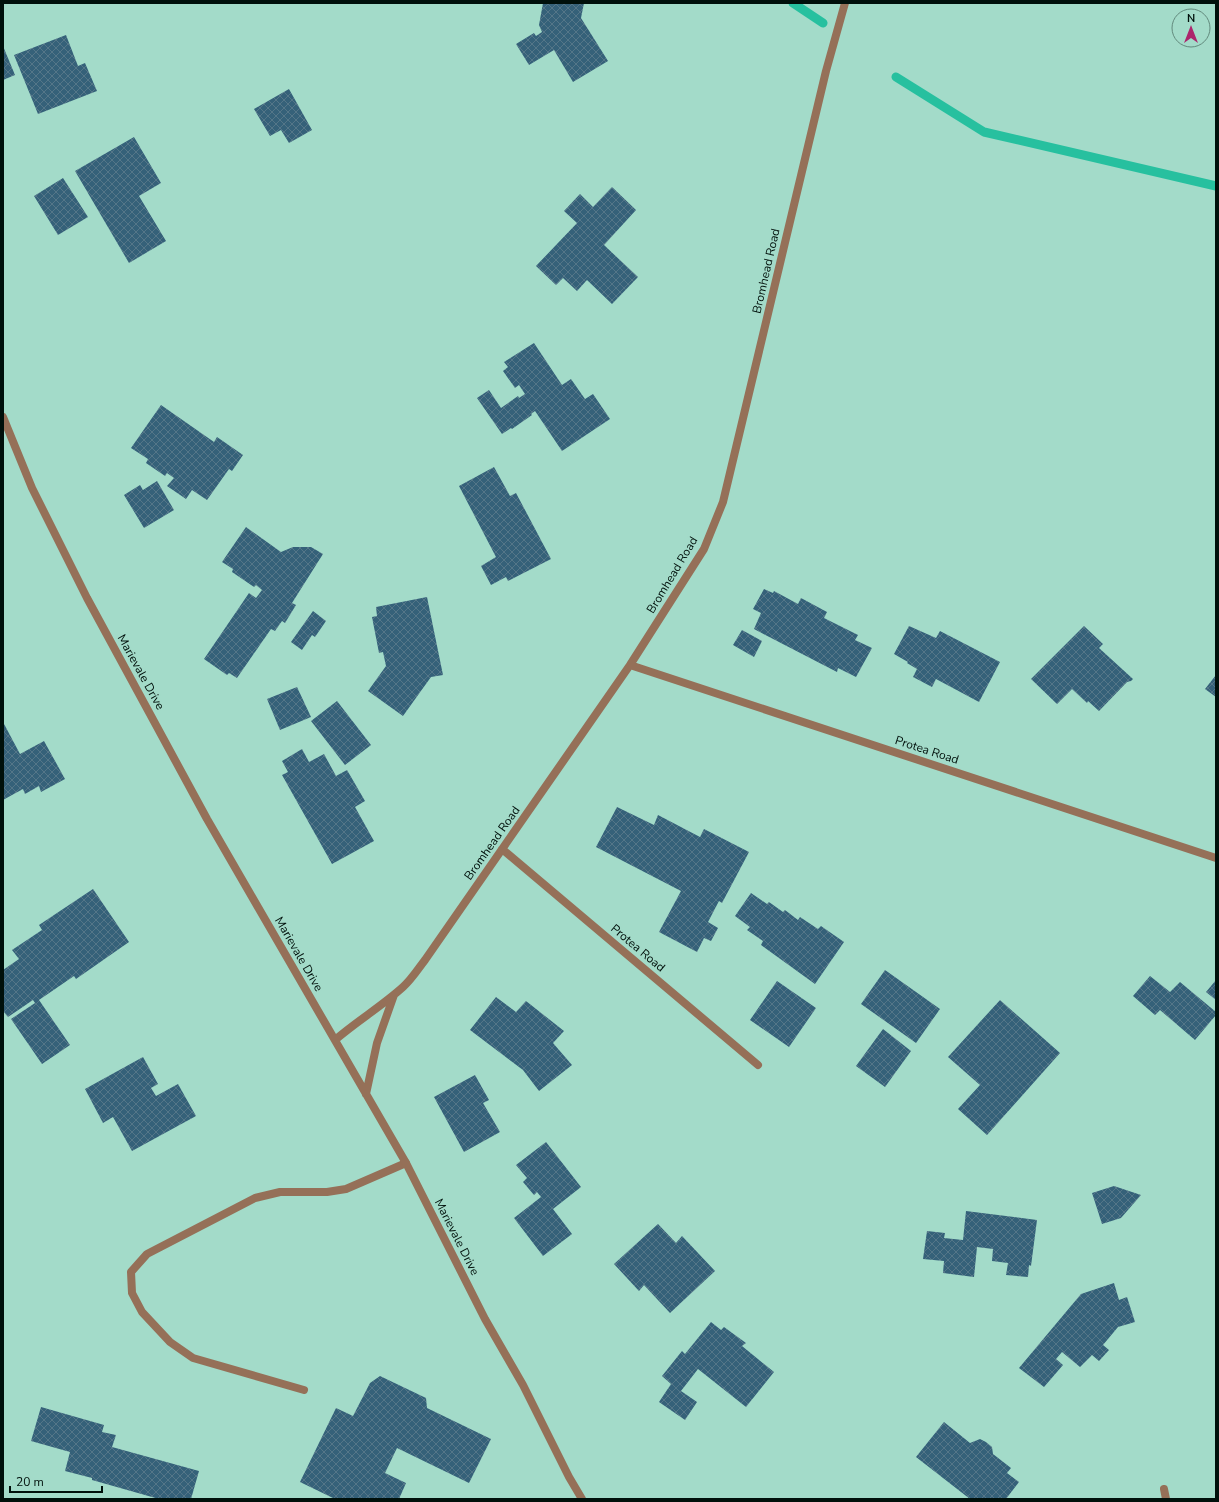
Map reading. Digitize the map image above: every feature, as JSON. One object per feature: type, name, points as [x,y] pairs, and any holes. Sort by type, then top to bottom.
[{"type":"street","name":"Bromhead Road","points":[[335,1040],[405,985],[425,960],[630,665],[704,549],[723,502],[826,71],[845,3]]},
{"type":"street","name":"Marievale Drive","points":[[3,417],[32,488],[87,598],[207,819],[406,1163],[485,1319],[523,1385],[569,1477],[582,1499]]},
{"type":"street","name":"Protea Road","points":[[630,665],[1216,858]]},
{"type":"street","name":"Protea Road","points":[[502,849],[758,1065]]},
{"type":"street","points":[[366,1094],[378,1043],[394,994]]},
{"type":"street","points":[[304,1390],[193,1358],[187,1354],[170,1342],[142,1312],[132,1293],[132,1272],[146,1254],[255,1198],[280,1192],[327,1192],[346,1189],[406,1163]]},
{"type":"street","points":[[1164,1489],[1166,1499]]},
{"type":"building","points":[[543,3],[584,3],[581,18],[608,61],[573,82],[554,50],[529,65],[516,44],[534,33],[536,36],[542,32],[539,25]]},
{"type":"building","points":[[66,35],[78,66],[85,63],[97,91],[38,114],[14,55]]},
{"type":"building","points":[[3,46],[15,75],[3,80]]},
{"type":"building","points":[[289,89],[312,130],[289,143],[281,130],[270,136],[254,109]]},
{"type":"building","points":[[134,137],[161,183],[139,196],[166,241],[129,263],[75,171]]},
{"type":"building","points":[[63,178],[88,217],[58,235],[34,196]]},
{"type":"building","points":[[612,187],[636,210],[604,245],[638,277],[612,304],[587,280],[577,291],[563,278],[556,285],[536,266],[577,223],[564,211],[580,194],[593,207]]},
{"type":"building","points":[[534,343],[562,385],[571,379],[585,399],[593,394],[610,419],[562,451],[535,411],[531,414],[532,415],[512,429],[511,428],[502,434],[477,398],[489,390],[501,408],[518,396],[519,398],[525,394],[519,385],[515,388],[503,371],[508,367],[504,362]]},
{"type":"building","points":[[161,405],[214,442],[217,437],[243,455],[232,471],[229,469],[207,500],[192,490],[186,499],[167,486],[174,478],[167,473],[165,476],[146,463],[148,459],[131,448]]},
{"type":"building","points":[[494,467],[510,496],[516,493],[551,559],[508,581],[506,577],[491,585],[481,566],[496,557],[459,486]]},
{"type":"building","points":[[157,481],[174,510],[144,528],[124,495],[140,485],[143,490]]},
{"type":"building","points":[[246,527],[281,552],[293,547],[311,547],[323,554],[292,603],[296,605],[285,623],[282,621],[275,631],[271,629],[237,678],[229,673],[227,675],[204,659],[249,593],[256,598],[262,590],[256,585],[254,587],[232,572],[233,569],[222,562]]},
{"type":"building","points":[[764,589],[773,593],[774,591],[798,604],[801,598],[827,612],[824,618],[858,635],[855,640],[872,648],[856,677],[838,668],[837,672],[754,629],[761,613],[753,609]]},
{"type":"building","points":[[427,597],[443,675],[431,677],[403,716],[368,691],[386,666],[383,652],[379,653],[372,617],[377,616],[376,607]]},
{"type":"building","points":[[313,611],[326,621],[315,637],[312,635],[302,650],[291,642]]},
{"type":"building","points":[[909,626],[936,638],[940,631],[1000,662],[979,702],[936,679],[932,687],[913,677],[917,669],[894,654]]},
{"type":"building","points":[[1084,626],[1103,644],[1099,648],[1133,679],[1127,682],[1099,711],[1088,701],[1087,703],[1072,689],[1057,704],[1031,679]]},
{"type":"building","points":[[742,630],[762,641],[754,657],[733,645]]},
{"type":"building","points":[[1216,675],[1216,697],[1205,689]]},
{"type":"building","points":[[297,687],[311,717],[280,730],[267,699]]},
{"type":"building","points":[[337,701],[371,745],[345,765],[311,721]]},
{"type":"building","points":[[3,722],[20,754],[44,741],[65,779],[41,792],[39,786],[25,794],[23,789],[3,800]]},
{"type":"building","points":[[302,749],[309,762],[324,754],[336,776],[347,770],[365,801],[355,807],[374,841],[332,864],[282,775],[288,772],[282,761]]},
{"type":"building","points":[[617,807],[654,825],[658,815],[700,837],[704,829],[749,852],[722,903],[719,901],[708,922],[718,928],[711,941],[704,938],[697,952],[659,932],[681,891],[596,847]]},
{"type":"building","points":[[93,889],[129,942],[76,979],[74,976],[39,1000],[70,1045],[42,1064],[11,1019],[35,1003],[33,1000],[8,1017],[3,1011],[3,970],[19,959],[12,950],[42,930],[39,925]]},
{"type":"building","points":[[751,893],[767,904],[769,902],[783,912],[785,910],[798,920],[800,917],[818,929],[821,926],[844,942],[815,984],[761,945],[763,941],[747,930],[750,927],[735,916]]},
{"type":"building","points":[[885,970],[940,1009],[916,1043],[861,1004]]},
{"type":"building","points":[[1150,976],[1170,992],[1180,982],[1216,1012],[1216,1015],[1195,1040],[1160,1010],[1155,1015],[1133,996]]},
{"type":"building","points":[[1216,980],[1216,1000],[1206,992]]},
{"type":"building","points":[[777,981],[816,1008],[789,1047],[750,1020]]},
{"type":"building","points":[[496,997],[516,1012],[526,1001],[564,1031],[553,1043],[572,1065],[539,1091],[523,1070],[470,1030]]},
{"type":"building","points":[[1000,1000],[1060,1053],[987,1135],[958,1109],[980,1085],[948,1057]]},
{"type":"building","points":[[883,1029],[911,1051],[885,1087],[856,1066]]},
{"type":"building","points":[[143,1057],[158,1084],[151,1088],[156,1096],[178,1084],[196,1116],[132,1151],[113,1117],[103,1123],[85,1089]]},
{"type":"building","points":[[475,1075],[489,1100],[483,1103],[500,1132],[464,1152],[434,1097]]},
{"type":"building","points":[[546,1142],[581,1187],[553,1209],[572,1234],[543,1256],[514,1218],[541,1197],[537,1192],[534,1195],[523,1182],[527,1178],[516,1165]]},
{"type":"building","points":[[1114,1186],[1141,1195],[1121,1218],[1102,1224],[1092,1193]]},
{"type":"building","points":[[966,1211],[1037,1220],[1031,1266],[1029,1265],[1028,1277],[1006,1275],[1008,1263],[992,1261],[993,1249],[977,1247],[974,1277],[943,1273],[944,1261],[923,1259],[927,1231],[945,1233],[944,1238],[963,1240]]},
{"type":"building","points":[[658,1224],[676,1243],[682,1236],[715,1271],[670,1313],[644,1285],[639,1291],[614,1264]]},
{"type":"building","points":[[1114,1283],[1119,1300],[1127,1297],[1135,1322],[1118,1327],[1103,1345],[1109,1350],[1099,1361],[1092,1355],[1080,1367],[1062,1352],[1056,1359],[1063,1365],[1044,1387],[1019,1368],[1081,1294]]},
{"type":"building","points":[[711,1322],[721,1330],[724,1327],[746,1343],[742,1346],[774,1372],[746,1407],[698,1369],[681,1391],[697,1402],[685,1420],[659,1402],[671,1384],[662,1376],[682,1351],[685,1354]]},
{"type":"building","points":[[380,1376],[426,1398],[427,1408],[491,1439],[469,1483],[397,1448],[385,1473],[406,1483],[399,1499],[335,1499],[300,1482],[336,1408],[353,1416],[370,1383]]},
{"type":"building","points":[[41,1407],[104,1425],[102,1432],[116,1435],[112,1447],[199,1471],[191,1499],[159,1499],[65,1471],[70,1452],[31,1441]]},
{"type":"building","points":[[944,1422],[970,1443],[980,1439],[986,1442],[992,1447],[993,1454],[1011,1468],[1007,1473],[1019,1482],[1006,1499],[970,1499],[916,1457]]},
{"type":"waterway","points":[[793,3],[823,23]]},
{"type":"waterway","points":[[896,77],[984,132],[1216,186]]}]
